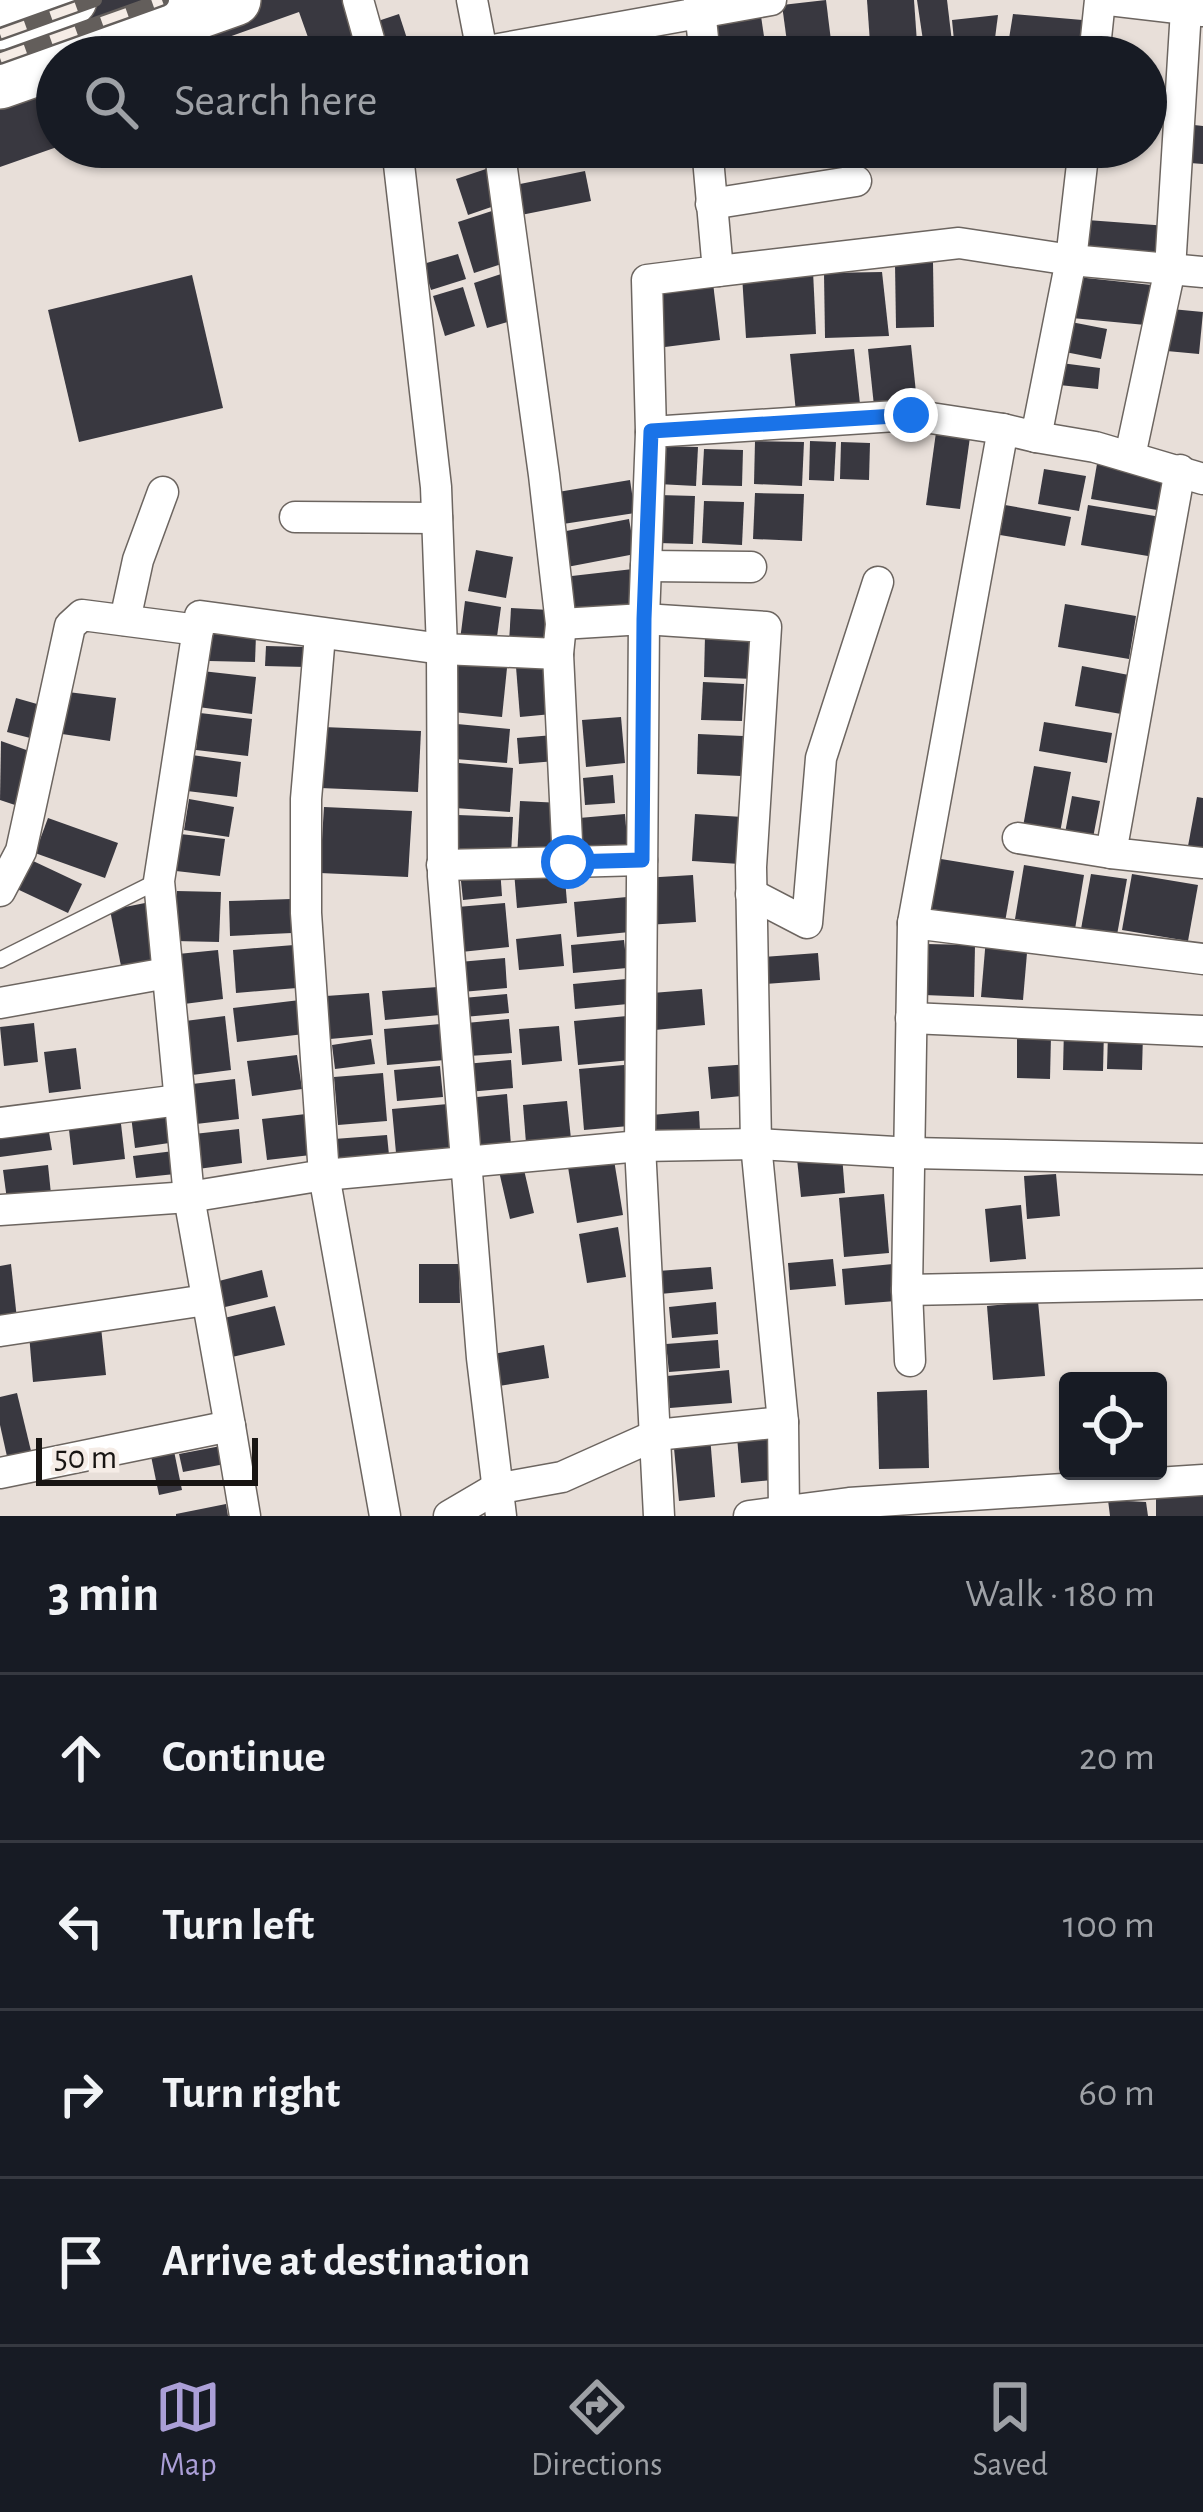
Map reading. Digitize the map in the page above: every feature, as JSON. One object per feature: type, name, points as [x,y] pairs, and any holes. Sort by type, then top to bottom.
[{"type":"main road","points":[[0,25],[71,0]]},
{"type":"main road","points":[[133,36],[235,0]]},
{"type":"main road","points":[[0,83],[36,70]]},
{"type":"street","points":[[358,0],[368,36]]},
{"type":"street","points":[[472,0],[479,36]]},
{"type":"street","points":[[567,36],[700,6],[771,0]]},
{"type":"street","points":[[1096,36],[1100,0]]},
{"type":"street","points":[[1109,0],[1191,7],[1170,269],[1130,456]]},
{"type":"street","points":[[700,6],[703,36]]},
{"type":"street","points":[[399,168],[437,518],[442,865],[464,1163],[498,1503]]},
{"type":"street","points":[[502,168],[527,333],[559,639],[568,862]]},
{"type":"street","points":[[708,168],[718,271]]},
{"type":"street","points":[[1036,436],[1071,260],[1082,168]]},
{"type":"street","points":[[711,204],[856,181]]},
{"type":"street","points":[[659,1516],[640,1146],[644,619],[651,431],[647,280],[959,243],[1071,260],[1203,272]]},
{"type":"street","points":[[651,431],[911,415],[1130,456],[1191,475],[1111,853]]},
{"type":"street","points":[[910,1361],[914,923],[1003,429]]},
{"type":"street","points":[[125,620],[138,560],[164,492]]},
{"type":"street","points":[[296,517],[437,518]]},
{"type":"street","points":[[646,566],[751,567]]},
{"type":"street","points":[[752,895],[807,923],[821,758],[878,582]]},
{"type":"street","points":[[0,891],[22,851],[70,626],[82,615],[198,630]]},
{"type":"street","points":[[245,1516],[190,1197],[159,880],[200,616],[442,650],[559,639],[644,619],[766,627],[752,895],[757,1144],[783,1422],[784,1513]]},
{"type":"street","points":[[320,635],[306,799],[306,890],[324,1175],[385,1516]]},
{"type":"street","points":[[1018,838],[1203,863]]},
{"type":"street","points":[[442,865],[642,860]]},
{"type":"street","points":[[914,923],[1203,958]]},
{"type":"street","points":[[0,1003],[166,973]]},
{"type":"street","points":[[911,1018],[1203,1031]]},
{"type":"street","points":[[0,1123],[179,1100]]},
{"type":"street","points":[[0,1210],[190,1197],[324,1175],[640,1146],[757,1144],[912,1153],[1203,1159]]},
{"type":"street","points":[[908,1290],[1203,1284]]},
{"type":"street","points":[[0,1331],[206,1300]]},
{"type":"street","points":[[449,1516],[498,1503],[656,1435],[783,1422]]},
{"type":"street","points":[[0,1473],[230,1426]]},
{"type":"street","points":[[749,1516],[1203,1480]]},
{"type":"lane","points":[[0,960],[159,880]]},
{"type":"building","points":[[0,0],[352,0],[362,36],[308,36],[299,12],[232,36],[36,36],[36,154],[0,167]]},
{"type":"building","points":[[826,0],[830,36],[786,36],[782,5]]},
{"type":"building","points":[[867,0],[914,0],[917,36],[870,36]]},
{"type":"building","points":[[917,0],[947,0],[951,36],[922,36]]},
{"type":"building","points":[[399,14],[406,36],[376,36],[372,23]]},
{"type":"building","points":[[1013,14],[1094,21],[1092,36],[1009,36]]},
{"type":"building","points":[[998,15],[995,36],[954,36],[952,20]]},
{"type":"building","points":[[761,16],[764,36],[708,36],[707,24]]},
{"type":"building","points":[[1194,125],[1203,126],[1203,164],[1190,163]]},
{"type":"building","points":[[492,168],[503,203],[468,215],[456,179]]},
{"type":"building","points":[[585,171],[591,201],[516,216],[510,186]]},
{"type":"building","points":[[498,209],[514,260],[474,273],[458,222]]},
{"type":"building","points":[[1087,220],[1168,226],[1165,259],[1085,253]]},
{"type":"building","points":[[458,254],[466,279],[431,290],[423,264]]},
{"type":"building","points":[[933,262],[934,327],[896,328],[895,263]]},
{"type":"building","points":[[510,271],[525,317],[487,328],[474,283]]},
{"type":"building","points":[[813,271],[816,334],[746,338],[742,275]]},
{"type":"building","points":[[882,272],[889,336],[825,338],[824,273]]},
{"type":"building","points":[[192,275],[223,408],[79,442],[48,310]]},
{"type":"building","points":[[712,275],[720,340],[657,348],[649,284]]},
{"type":"building","points":[[1077,277],[1161,286],[1156,326],[1072,318]]},
{"type":"building","points":[[463,287],[475,326],[445,336],[433,296]]},
{"type":"building","points":[[1161,308],[1203,312],[1199,354],[1156,350]]},
{"type":"building","points":[[1071,322],[1107,329],[1101,359],[1065,352]]},
{"type":"building","points":[[911,345],[917,402],[874,406],[868,349]]},
{"type":"building","points":[[854,349],[860,404],[796,412],[790,354]]},
{"type":"building","points":[[1061,363],[1100,368],[1098,389],[1059,385]]},
{"type":"building","points":[[937,425],[971,430],[960,509],[926,505]]},
{"type":"building","points":[[755,441],[804,442],[802,486],[754,484]]},
{"type":"building","points":[[810,441],[836,442],[834,481],[809,480]]},
{"type":"building","points":[[841,442],[870,443],[869,480],[840,479]]},
{"type":"building","points":[[660,446],[698,447],[696,486],[658,484]]},
{"type":"building","points":[[704,449],[743,450],[742,486],[702,485]]},
{"type":"building","points":[[1098,458],[1170,470],[1163,511],[1091,499]]},
{"type":"building","points":[[1044,469],[1086,476],[1079,511],[1038,504]]},
{"type":"building","points":[[630,480],[635,513],[563,524],[558,492]]},
{"type":"building","points":[[755,493],[804,494],[802,541],[753,539]]},
{"type":"building","points":[[659,495],[695,496],[693,544],[658,543]]},
{"type":"building","points":[[704,501],[744,502],[742,545],[702,543]]},
{"type":"building","points":[[1005,505],[1071,517],[1065,546],[1000,535]]},
{"type":"building","points":[[1088,505],[1161,517],[1154,557],[1081,545]]},
{"type":"building","points":[[629,519],[635,554],[567,567],[561,532]]},
{"type":"building","points":[[476,550],[513,557],[506,598],[468,591]]},
{"type":"building","points":[[633,569],[637,607],[568,615],[563,577]]},
{"type":"building","points":[[465,601],[501,607],[496,644],[460,640]]},
{"type":"building","points":[[1065,604],[1136,616],[1129,659],[1058,647]]},
{"type":"building","points":[[511,608],[550,610],[549,645],[509,643]]},
{"type":"building","points":[[209,633],[256,635],[255,662],[209,661]]},
{"type":"building","points":[[705,636],[756,638],[754,679],[704,677]]},
{"type":"building","points":[[266,646],[307,647],[306,667],[265,666]]},
{"type":"building","points":[[457,664],[507,668],[502,717],[453,712]]},
{"type":"building","points":[[547,664],[552,714],[520,717],[516,667]]},
{"type":"building","points":[[1082,666],[1134,676],[1127,715],[1075,706]]},
{"type":"building","points":[[202,671],[256,677],[252,714],[198,707]]},
{"type":"building","points":[[703,682],[744,684],[742,721],[701,720]]},
{"type":"building","points":[[68,692],[116,698],[110,741],[62,734]]},
{"type":"building","points":[[16,698],[44,706],[34,739],[7,732]]},
{"type":"building","points":[[200,713],[252,719],[248,756],[196,750]]},
{"type":"building","points":[[621,717],[625,763],[586,767],[582,720]]},
{"type":"building","points":[[1044,722],[1112,733],[1107,763],[1039,751]]},
{"type":"building","points":[[457,724],[510,729],[507,763],[455,759]]},
{"type":"building","points":[[323,727],[421,731],[418,792],[320,788]]},
{"type":"building","points":[[698,734],[743,736],[741,776],[697,774]]},
{"type":"building","points":[[554,735],[556,761],[519,764],[517,738]]},
{"type":"building","points":[[1,741],[32,752],[15,805],[0,800]]},
{"type":"building","points":[[192,755],[241,762],[237,797],[187,791]]},
{"type":"building","points":[[459,763],[513,768],[510,812],[455,808]]},
{"type":"building","points":[[1034,766],[1071,772],[1059,838],[1022,832]]},
{"type":"building","points":[[613,775],[615,803],[585,805],[583,778]]},
{"type":"building","points":[[1072,796],[1100,801],[1093,838],[1065,833]]},
{"type":"building","points":[[1197,797],[1203,798],[1203,860],[1186,857]]},
{"type":"building","points":[[189,799],[234,807],[229,837],[184,830]]},
{"type":"building","points":[[520,801],[562,803],[560,860],[517,858]]},
{"type":"building","points":[[324,807],[412,811],[408,877],[320,873]]},
{"type":"building","points":[[625,814],[628,853],[583,856],[579,818]]},
{"type":"building","points":[[695,814],[743,817],[740,864],[692,861]]},
{"type":"building","points":[[458,815],[513,817],[511,854],[456,851]]},
{"type":"building","points":[[48,818],[118,843],[105,878],[35,853]]},
{"type":"building","points":[[180,834],[225,839],[220,876],[176,871]]},
{"type":"building","points":[[935,858],[1014,871],[1005,922],[926,908]]},
{"type":"building","points":[[31,860],[82,884],[68,913],[17,889]]},
{"type":"building","points":[[1024,865],[1084,875],[1075,929],[1015,919]]},
{"type":"building","points":[[564,866],[567,903],[517,908],[514,871]]},
{"type":"building","points":[[500,868],[502,896],[463,900],[460,872]]},
{"type":"building","points":[[1091,874],[1127,879],[1117,935],[1081,929]]},
{"type":"building","points":[[1132,874],[1198,885],[1188,941],[1122,930]]},
{"type":"building","points":[[693,875],[696,922],[646,925],[643,878]]},
{"type":"building","points":[[177,891],[221,892],[219,942],[175,941]]},
{"type":"building","points":[[627,897],[630,932],[577,937],[574,902]]},
{"type":"building","points":[[291,899],[292,933],[230,936],[229,901]]},
{"type":"building","points":[[150,902],[161,958],[121,966],[110,910]]},
{"type":"building","points":[[505,903],[509,947],[461,952],[457,907]]},
{"type":"building","points":[[561,934],[564,966],[519,970],[516,939]]},
{"type":"building","points":[[986,938],[1028,941],[1023,1000],[981,997]]},
{"type":"building","points":[[624,940],[627,968],[573,973],[571,945]]},
{"type":"building","points":[[925,944],[975,945],[974,997],[924,995]]},
{"type":"building","points":[[294,945],[297,988],[236,993],[233,950]]},
{"type":"building","points":[[218,950],[223,999],[184,1004],[178,954]]},
{"type":"building","points":[[818,953],[820,980],[765,984],[763,957]]},
{"type":"building","points":[[505,958],[507,988],[462,992],[459,962]]},
{"type":"building","points":[[626,979],[628,1004],[575,1009],[573,984]]},
{"type":"building","points":[[438,987],[440,1015],[385,1020],[382,991]]},
{"type":"building","points":[[702,989],[705,1025],[655,1030],[652,993]]},
{"type":"building","points":[[369,993],[373,1035],[330,1039],[326,996]]},
{"type":"building","points":[[507,994],[509,1013],[464,1017],[463,998]]},
{"type":"building","points":[[300,1000],[304,1034],[237,1042],[233,1008]]},
{"type":"building","points":[[225,1016],[231,1070],[192,1075],[185,1021]]},
{"type":"building","points":[[627,1016],[631,1060],[578,1065],[574,1021]]},
{"type":"building","points":[[509,1019],[512,1053],[469,1056],[466,1023]]},
{"type":"building","points":[[34,1023],[38,1062],[4,1066],[0,1027]]},
{"type":"building","points":[[441,1024],[445,1060],[387,1065],[384,1029]]},
{"type":"building","points":[[559,1026],[562,1061],[522,1065],[519,1029]]},
{"type":"building","points":[[1064,1028],[1104,1030],[1103,1071],[1063,1070]]},
{"type":"building","points":[[1108,1033],[1143,1034],[1142,1070],[1107,1069]]},
{"type":"building","points":[[1017,1035],[1051,1036],[1050,1079],[1017,1078]]},
{"type":"building","points":[[371,1039],[375,1064],[335,1069],[332,1045]]},
{"type":"building","points":[[76,1048],[81,1089],[49,1093],[44,1052]]},
{"type":"building","points":[[297,1055],[302,1089],[252,1096],[247,1061]]},
{"type":"building","points":[[511,1060],[513,1088],[468,1092],[465,1064]]},
{"type":"building","points":[[750,1064],[752,1095],[711,1099],[708,1067]]},
{"type":"building","points":[[624,1065],[629,1126],[584,1130],[579,1069]]},
{"type":"building","points":[[440,1066],[443,1097],[397,1101],[394,1070]]},
{"type":"building","points":[[383,1073],[387,1121],[338,1125],[334,1077]]},
{"type":"building","points":[[235,1079],[239,1119],[196,1124],[192,1084]]},
{"type":"building","points":[[507,1094],[511,1145],[472,1149],[467,1098]]},
{"type":"building","points":[[567,1101],[571,1139],[526,1143],[523,1105]]},
{"type":"building","points":[[448,1104],[451,1149],[396,1153],[392,1109]]},
{"type":"building","points":[[172,1111],[176,1142],[135,1148],[131,1116]]},
{"type":"building","points":[[699,1111],[700,1131],[652,1135],[651,1115]]},
{"type":"building","points":[[306,1114],[311,1155],[267,1160],[262,1119]]},
{"type":"building","points":[[120,1115],[125,1159],[73,1165],[68,1121]]},
{"type":"building","points":[[48,1126],[52,1150],[0,1157],[0,1132]]},
{"type":"building","points":[[239,1129],[242,1163],[198,1169],[194,1134]]},
{"type":"building","points":[[387,1135],[389,1155],[335,1160],[334,1139]]},
{"type":"building","points":[[182,1150],[185,1173],[136,1178],[133,1156]]},
{"type":"building","points":[[842,1155],[845,1193],[801,1197],[797,1159]]},
{"type":"building","points":[[614,1160],[623,1215],[577,1223],[568,1167]]},
{"type":"building","points":[[522,1161],[534,1213],[510,1219],[498,1167]]},
{"type":"building","points":[[48,1165],[51,1194],[7,1200],[3,1170]]},
{"type":"building","points":[[1056,1174],[1060,1216],[1027,1219],[1024,1176]]},
{"type":"building","points":[[884,1194],[889,1253],[844,1257],[839,1198]]},
{"type":"building","points":[[1021,1205],[1026,1259],[990,1262],[985,1209]]},
{"type":"building","points":[[618,1227],[626,1277],[587,1283],[579,1234]]},
{"type":"building","points":[[833,1259],[836,1286],[790,1290],[788,1263]]},
{"type":"building","points":[[11,1264],[17,1319],[0,1321],[0,1266]]},
{"type":"building","points":[[419,1264],[459,1264],[460,1303],[419,1303]]},
{"type":"building","points":[[893,1264],[896,1301],[845,1305],[842,1269]]},
{"type":"building","points":[[711,1267],[713,1289],[660,1294],[658,1271]]},
{"type":"building","points":[[262,1270],[268,1297],[221,1308],[215,1282]]},
{"type":"building","points":[[1038,1301],[1045,1376],[993,1380],[987,1306]]},
{"type":"building","points":[[716,1302],[718,1334],[672,1338],[669,1307]]},
{"type":"building","points":[[275,1306],[285,1345],[232,1357],[224,1318]]},
{"type":"building","points":[[101,1327],[106,1375],[33,1382],[29,1334]]},
{"type":"building","points":[[718,1340],[720,1368],[669,1372],[666,1344]]},
{"type":"building","points":[[544,1345],[549,1378],[499,1386],[493,1354]]},
{"type":"building","points":[[729,1370],[732,1403],[670,1408],[667,1376]]},
{"type":"building","points":[[927,1390],[929,1468],[879,1469],[877,1392]]},
{"type":"building","points":[[17,1393],[32,1455],[8,1461],[0,1397]]},
{"type":"building","points":[[709,1424],[715,1497],[679,1501],[672,1427]]},
{"type":"building","points":[[777,1433],[782,1479],[741,1483],[737,1437]]},
{"type":"building","points":[[226,1445],[230,1463],[183,1472],[179,1454]]},
{"type":"building","points":[[174,1451],[182,1490],[159,1495],[151,1456]]},
{"type":"building","points":[[1203,1489],[1203,1516],[1156,1516],[1156,1493]]},
{"type":"building","points":[[1108,1500],[1146,1502],[1148,1516],[1110,1516]]},
{"type":"building","points":[[226,1504],[228,1516],[176,1516],[176,1514]]},
{"type":"railway","points":[[0,34],[95,0]]},
{"type":"railway","points":[[61,36],[162,0]]},
{"type":"railway","points":[[0,58],[36,45]]},
{"type":"route","points":[[568,862],[642,860],[651,431],[911,415]]}]
